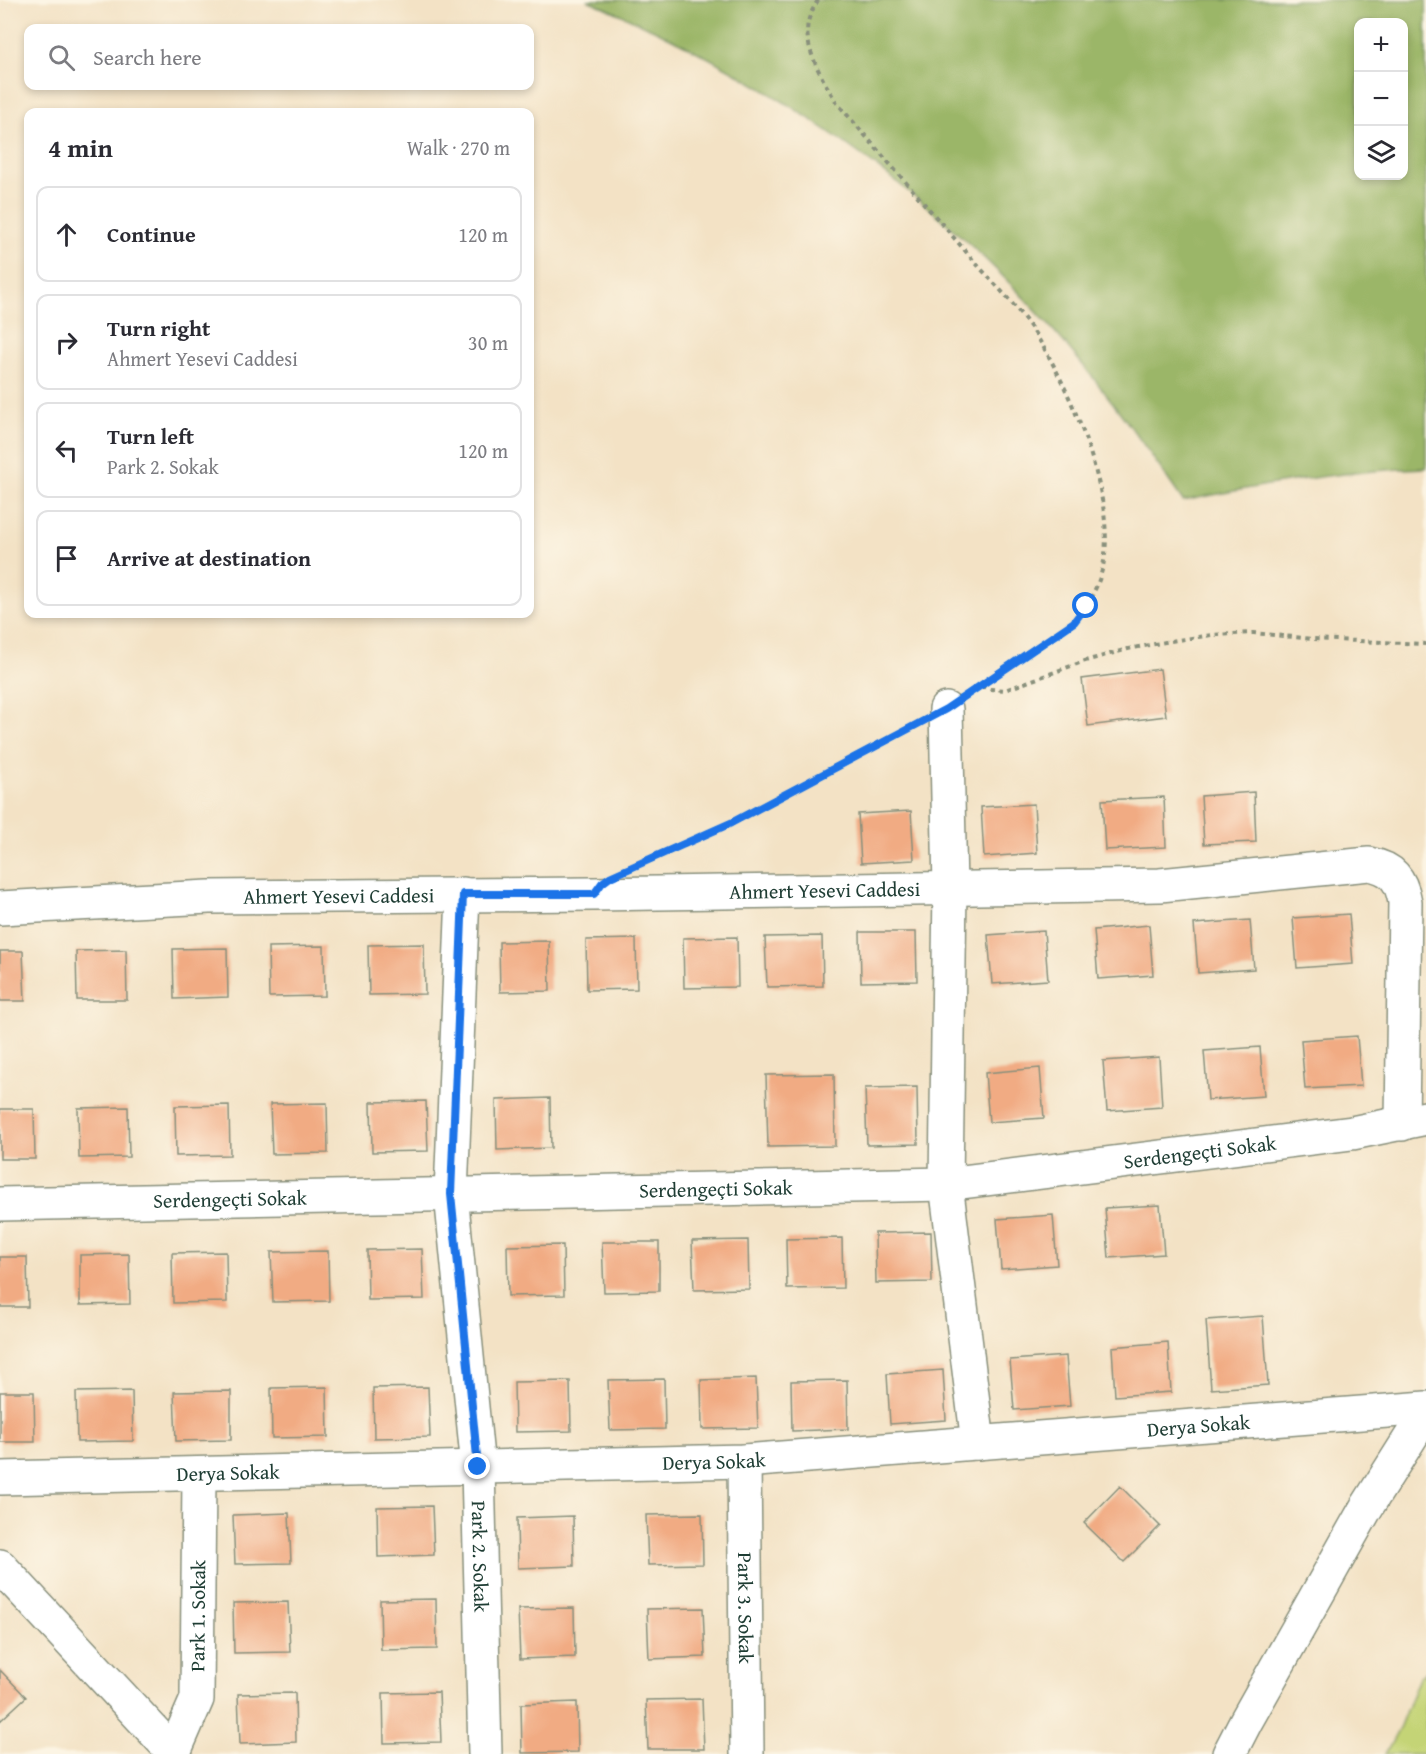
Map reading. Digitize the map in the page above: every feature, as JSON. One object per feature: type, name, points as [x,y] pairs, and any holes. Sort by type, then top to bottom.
[{"type":"street","points":[[946,709],[950,887],[946,1184],[978,1443]]},
{"type":"street","name":"Ahmert Yesevi Caddesi","points":[[0,908],[209,897],[594,894],[1160,885],[1369,864],[1389,871],[1398,879],[1403,890],[1414,1121]]},
{"type":"street","name":"Park 2. Sokak","points":[[463,894],[451,1194],[478,1467],[485,1754]]},
{"type":"street","name":"Serdengeçti Sokak","points":[[0,1204],[946,1184],[1352,1133],[1414,1121]]},
{"type":"street","name":"Derya Sokak","points":[[0,1478],[744,1461],[1426,1408]]},
{"type":"street","points":[[1229,1754],[1366,1508],[1426,1413]]},
{"type":"street","name":"Park 3. Sokak","points":[[744,1461],[747,1754]]},
{"type":"street","name":"Park 1. Sokak","points":[[175,1753],[197,1699],[199,1474]]},
{"type":"street","points":[[0,1566],[175,1753]]},
{"type":"path","points":[[648,860],[731,823],[946,709],[1074,622],[1095,591],[1103,568],[1106,533],[1096,473],[1077,416],[1048,355],[1001,289],[837,103],[823,81],[808,40],[808,24],[818,0]]},
{"type":"path","points":[[981,685],[990,689],[1005,690],[1085,661],[1128,649],[1212,635],[1254,633],[1313,639],[1426,644]]},
{"type":"green space","points":[[587,0],[1426,0],[1426,468],[1334,475],[1183,501],[1084,367],[1048,324],[1000,273],[893,179],[836,136],[776,97],[714,61]]},
{"type":"green space","points":[[1426,1672],[1426,1754],[1385,1754],[1400,1726],[1419,1678]]},
{"type":"building","points":[[1160,669],[1166,716],[1088,726],[1082,679]]},
{"type":"building","points":[[1254,792],[1256,842],[1204,844],[1201,796]]},
{"type":"building","points":[[1164,797],[1166,847],[1105,850],[1102,800]]},
{"type":"building","points":[[1034,804],[1037,853],[984,857],[981,807]]},
{"type":"building","points":[[911,811],[914,860],[861,863],[858,814]]},
{"type":"building","points":[[1349,914],[1353,964],[1297,968],[1293,918]]},
{"type":"building","points":[[1250,920],[1254,969],[1198,973],[1194,924]]},
{"type":"building","points":[[1149,925],[1153,975],[1098,979],[1094,930]]},
{"type":"building","points":[[1044,931],[1048,980],[992,984],[988,935]]},
{"type":"building","points":[[860,932],[916,932],[917,981],[861,982]]},
{"type":"building","points":[[822,936],[823,986],[767,987],[765,937]]},
{"type":"building","points":[[737,937],[738,987],[684,988],[683,938]]},
{"type":"building","points":[[636,939],[637,989],[587,990],[586,940]]},
{"type":"building","points":[[549,941],[550,991],[500,992],[499,942]]},
{"type":"building","points":[[424,944],[425,994],[369,995],[368,945]]},
{"type":"building","points":[[324,946],[325,996],[269,997],[268,947]]},
{"type":"building","points":[[227,948],[228,997],[174,999],[173,949]]},
{"type":"building","points":[[126,950],[127,1000],[77,1000],[76,951]]},
{"type":"building","points":[[0,951],[23,951],[25,1001],[0,1001]]},
{"type":"building","points":[[1357,1036],[1361,1086],[1305,1089],[1301,1040]]},
{"type":"building","points":[[1260,1047],[1264,1096],[1208,1100],[1204,1051]]},
{"type":"building","points":[[1159,1057],[1162,1107],[1107,1111],[1103,1061]]},
{"type":"building","points":[[1040,1068],[1044,1118],[989,1122],[985,1073]]},
{"type":"building","points":[[834,1074],[835,1146],[768,1147],[766,1075]]},
{"type":"building","points":[[917,1087],[918,1144],[867,1145],[865,1088]]},
{"type":"building","points":[[550,1098],[551,1148],[497,1150],[496,1100]]},
{"type":"building","points":[[426,1101],[428,1151],[372,1152],[371,1102]]},
{"type":"building","points":[[327,1103],[328,1153],[272,1154],[270,1104]]},
{"type":"building","points":[[229,1105],[230,1155],[176,1156],[175,1106]]},
{"type":"building","points":[[128,1107],[129,1157],[79,1158],[78,1108]]},
{"type":"building","points":[[0,1109],[34,1109],[35,1159],[0,1159]]},
{"type":"building","points":[[1160,1205],[1164,1254],[1109,1258],[1105,1208]]},
{"type":"building","points":[[1053,1215],[1057,1265],[1001,1269],[997,1219]]},
{"type":"building","points":[[931,1232],[932,1282],[876,1283],[875,1233]]},
{"type":"building","points":[[842,1238],[843,1288],[787,1289],[786,1239]]},
{"type":"building","points":[[748,1240],[749,1289],[694,1290],[692,1241]]},
{"type":"building","points":[[602,1242],[659,1242],[659,1291],[604,1292]]},
{"type":"building","points":[[563,1245],[564,1295],[508,1296],[507,1246]]},
{"type":"building","points":[[422,1249],[424,1299],[368,1300],[367,1250]]},
{"type":"building","points":[[328,1251],[329,1301],[273,1302],[271,1252]]},
{"type":"building","points":[[226,1252],[227,1302],[173,1303],[172,1253]]},
{"type":"building","points":[[129,1254],[130,1304],[80,1305],[80,1255]]},
{"type":"building","points":[[0,1257],[27,1257],[28,1307],[0,1307]]},
{"type":"building","points":[[1263,1316],[1268,1385],[1211,1389],[1206,1320]]},
{"type":"building","points":[[1168,1342],[1171,1392],[1115,1396],[1112,1347]]},
{"type":"building","points":[[1066,1356],[1070,1406],[1014,1410],[1010,1360]]},
{"type":"building","points":[[943,1370],[946,1420],[890,1424],[887,1374]]},
{"type":"building","points":[[756,1378],[758,1428],[702,1429],[701,1380]]},
{"type":"building","points":[[664,1379],[665,1429],[610,1430],[608,1380]]},
{"type":"building","points":[[847,1380],[848,1429],[792,1431],[791,1381]]},
{"type":"building","points":[[570,1381],[571,1431],[515,1432],[514,1382]]},
{"type":"building","points":[[327,1387],[328,1437],[272,1438],[271,1388]]},
{"type":"building","points":[[428,1387],[430,1437],[374,1438],[373,1388]]},
{"type":"building","points":[[132,1391],[133,1441],[77,1442],[76,1392]]},
{"type":"building","points":[[231,1391],[231,1440],[176,1441],[174,1392]]},
{"type":"building","points":[[0,1392],[34,1392],[35,1442],[0,1442]]},
{"type":"building","points":[[1120,1486],[1160,1526],[1124,1562],[1084,1523]]},
{"type":"building","points":[[432,1506],[434,1555],[378,1557],[377,1507]]},
{"type":"building","points":[[289,1513],[291,1563],[235,1564],[233,1515]]},
{"type":"building","points":[[702,1514],[703,1564],[648,1565],[646,1515]]},
{"type":"building","points":[[573,1516],[574,1566],[518,1568],[517,1518]]},
{"type":"building","points":[[436,1599],[437,1649],[381,1650],[380,1600]]},
{"type":"building","points":[[288,1602],[290,1652],[234,1653],[233,1603]]},
{"type":"building","points":[[574,1608],[575,1657],[520,1659],[518,1609]]},
{"type":"building","points":[[703,1608],[705,1657],[649,1659],[647,1609]]},
{"type":"building","points":[[0,1670],[26,1697],[0,1721]]},
{"type":"building","points":[[439,1692],[441,1742],[384,1743],[383,1693]]},
{"type":"building","points":[[295,1693],[296,1742],[240,1744],[238,1694]]},
{"type":"building","points":[[702,1699],[704,1749],[648,1749],[646,1700]]},
{"type":"building","points":[[577,1702],[578,1752],[522,1753],[521,1704]]},
{"type":"route","points":[[478,1467],[451,1194],[463,894],[594,894],[610,877],[731,823],[946,709],[1074,622],[1086,606]]}]
